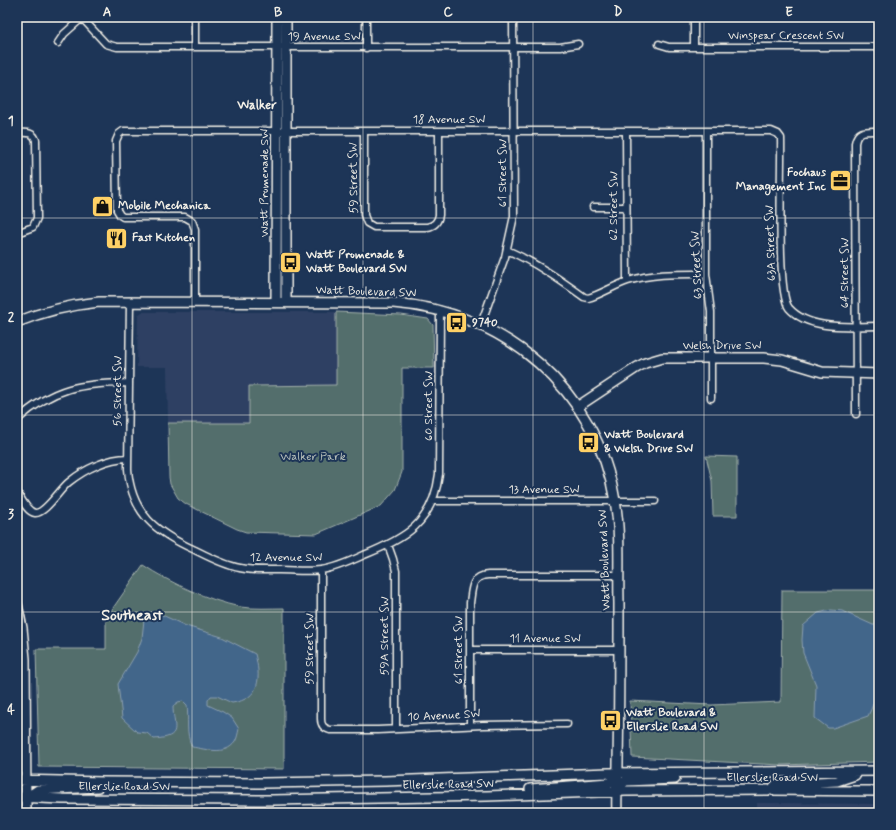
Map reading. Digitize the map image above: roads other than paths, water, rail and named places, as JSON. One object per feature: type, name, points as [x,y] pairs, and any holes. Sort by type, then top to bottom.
[{"type":"main road","name":"Watt Promenade SW","points":[[277,17],[277,48],[282,131],[286,302]]},
{"type":"main road","name":"Watt Promenade SW","points":[[276,302],[286,17]]},
{"type":"main road","name":"Watt Boulevard SW","points":[[17,322],[44,312],[67,306],[99,302],[393,303],[417,305],[440,310],[481,324],[500,334],[527,352],[561,386],[577,407],[599,447],[609,475],[615,501],[618,533],[619,650],[618,774],[616,791]]},
{"type":"main road","name":"Welsh Drive SW","points":[[577,407],[645,363],[662,358],[773,358],[822,372],[879,374]]},
{"type":"main road","points":[[17,604],[25,651],[20,781],[21,797],[26,813]]},
{"type":"main road","points":[[771,790],[777,784],[837,781],[866,771]]},
{"type":"main road","name":"Ellerslie Road SW","points":[[20,781],[263,783],[618,774],[879,771]]},
{"type":"main road","points":[[617,813],[616,791],[620,785],[626,781],[678,779],[711,773]]},
{"type":"main road","points":[[771,773],[771,790]]},
{"type":"main road","points":[[487,796],[534,788],[609,783],[618,774]]},
{"type":"main road","points":[[21,797],[38,790],[108,787],[138,782]]},
{"type":"main road","points":[[844,790],[879,786]]},
{"type":"main road","name":"Ellerslie Road SW","points":[[21,797],[62,799],[272,800],[487,796],[616,791],[879,791]]},
{"type":"street","points":[[58,43],[64,34],[82,17]]},
{"type":"street","name":"19 Avenue SW","points":[[82,17],[104,42],[111,46],[195,48],[366,48],[560,47],[578,44]]},
{"type":"street","points":[[195,17],[195,48]]},
{"type":"street","points":[[366,17],[366,48]]},
{"type":"street","name":"61 Street SW","points":[[481,324],[508,250],[514,216],[513,17]]},
{"type":"street","points":[[694,17],[694,47]]},
{"type":"street","name":"Winspear Crescent SW","points":[[659,44],[669,47],[879,47]]},
{"type":"street","name":"18 Avenue SW","points":[[195,302],[195,229],[192,220],[184,217],[126,217],[120,214],[117,210],[116,141],[119,134],[125,131],[771,131],[778,134]]},
{"type":"street","name":"59 Street SW","points":[[364,131],[364,215],[367,223],[374,227],[427,227],[434,225],[438,221],[439,131]]},
{"type":"street","name":"62 Street SW","points":[[626,131],[627,281]]},
{"type":"street","name":"63 Street SW","points":[[706,131],[706,274],[711,312],[711,398]]},
{"type":"street","name":"64 Street SW","points":[[856,414],[855,143],[859,134],[867,131],[879,131]]},
{"type":"street","points":[[17,133],[33,135],[36,142],[36,218],[34,226],[17,233]]},
{"type":"street","name":"63A Street SW","points":[[778,134],[781,141],[781,263],[787,305],[797,314],[814,322],[830,326],[856,326]]},
{"type":"street","points":[[593,207],[626,207]]},
{"type":"street","points":[[508,250],[538,265],[559,278],[585,298],[591,297],[627,281],[658,275],[706,274]]},
{"type":"street","name":"56 Street SW","points":[[129,480],[130,301]]},
{"type":"street","name":"60 Street SW","points":[[432,500],[438,485],[439,470],[440,310]]},
{"type":"street","points":[[856,326],[879,326]]},
{"type":"street","points":[[17,420],[45,399],[68,389],[91,384],[129,382]]},
{"type":"street","points":[[17,492],[29,510],[36,513],[43,510],[65,486],[83,473],[111,460],[128,458]]},
{"type":"street","name":"12 Avenue SW","points":[[129,480],[134,496],[145,515],[159,531],[178,543],[222,563],[241,569],[253,570],[321,570],[343,564],[388,545],[413,529],[424,516],[432,500]]},
{"type":"street","name":"13 Avenue SW","points":[[432,500],[655,501]]},
{"type":"street","name":"59A Street SW","points":[[388,545],[393,559],[396,576],[396,729]]},
{"type":"street","name":"59 Street SW","points":[[321,570],[321,719],[323,727]]},
{"type":"street","name":"61 Street SW","points":[[470,725],[471,595],[474,581],[478,577],[488,575],[618,576]]},
{"type":"street","name":"11 Avenue SW","points":[[471,650],[619,650]]},
{"type":"street","name":"10 Avenue SW","points":[[323,727],[330,730],[396,729],[470,725],[567,724]]},
{"type":"place","name":"Fochaus Management Inc","points":[[841,180]]},
{"type":"place","name":"Mobile Mechanica","points":[[102,206]]},
{"type":"place","name":"Fast Kitchen","points":[[116,238]]},
{"type":"place","name":"Watt Promenade & Watt Boulevard SW","points":[[291,262]]},
{"type":"place","name":"9740","points":[[457,323]]},
{"type":"place","name":"Watt Boulevard & Welsh Drive SW","points":[[589,442]]},
{"type":"place","name":"Watt Boulevard & Ellerslie Road SW","points":[[611,720]]},
{"type":"district","name":"Walker","points":[[257,105]]},
{"type":"district","name":"Southeast","points":[[132,615]]},
{"type":"park label","name":"Walker Park","points":[[313,457]]}]
